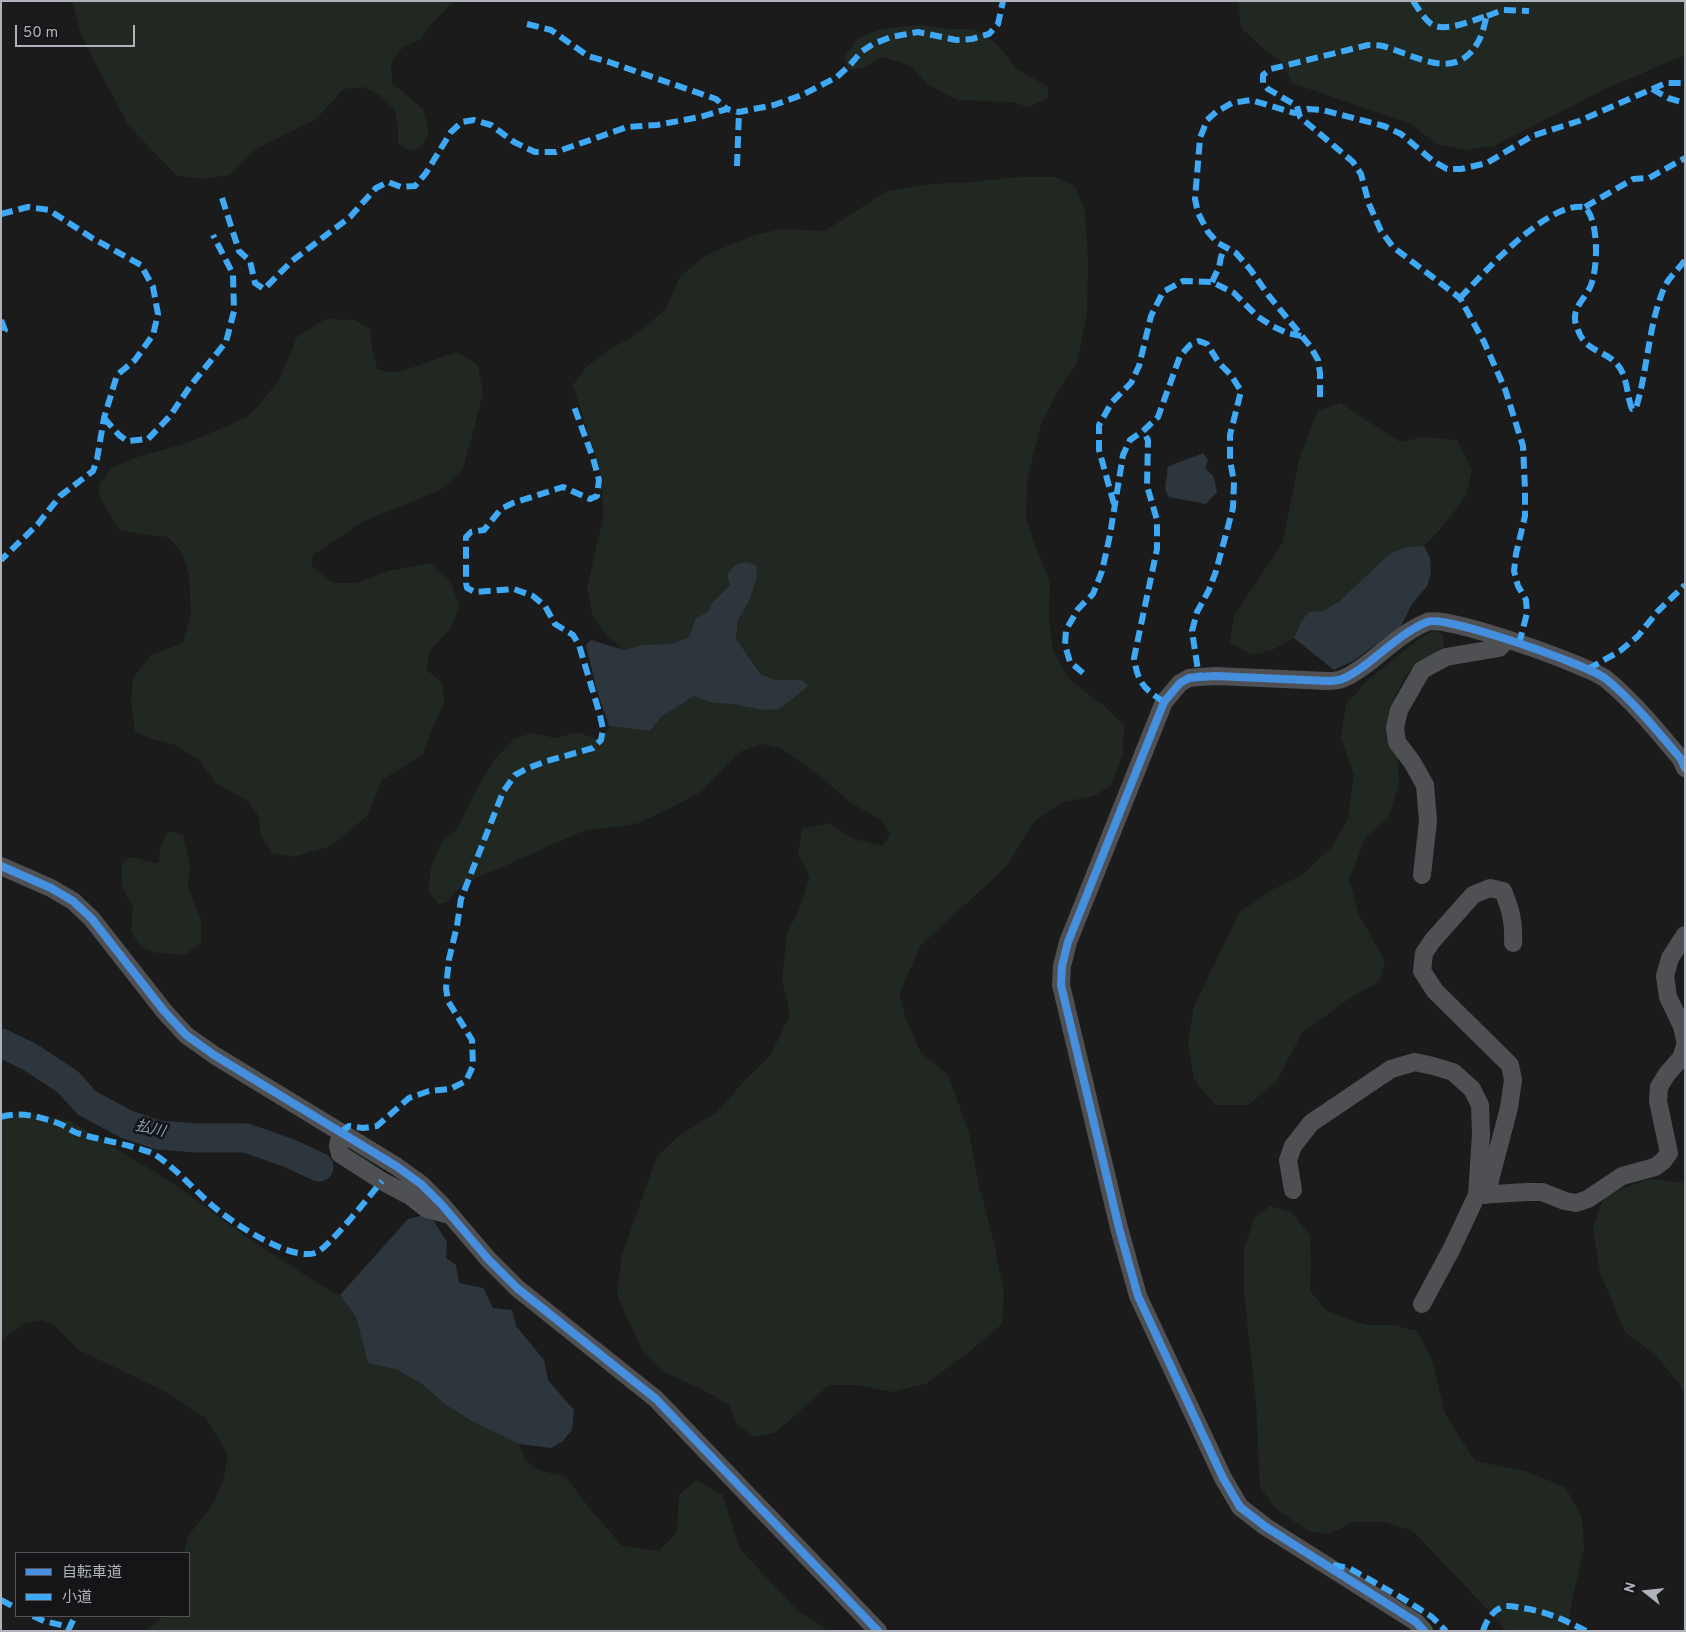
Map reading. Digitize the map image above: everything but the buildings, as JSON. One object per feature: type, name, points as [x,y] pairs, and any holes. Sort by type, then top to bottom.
[{"type":"street","points":[[1424,1631],[1416,1622],[1260,1522],[1240,1507],[1223,1478],[1138,1296],[1119,1228],[1069,1022],[1062,985],[1062,966],[1068,942],[1164,702],[1180,683],[1189,678],[1216,676],[1327,681],[1342,679],[1357,671],[1414,628],[1429,620],[1447,622],[1506,640],[1588,669],[1605,679],[1644,716],[1682,760],[1685,768]]},
{"type":"street","points":[[1422,875],[1428,821],[1424,785],[1412,762],[1397,742],[1395,728],[1399,710],[1422,670],[1446,657],[1499,648],[1506,640]]},
{"type":"street","points":[[1,866],[51,888],[73,901],[92,919],[164,1011],[186,1035],[214,1055],[396,1166],[421,1184],[488,1259],[517,1288],[656,1399],[878,1631]]},
{"type":"street","points":[[1422,1304],[1481,1195],[1509,1108],[1513,1080],[1510,1065],[1435,991],[1422,971],[1424,954],[1433,940],[1472,895],[1490,888],[1503,891],[1511,910],[1514,925],[1513,943]]},
{"type":"street","points":[[1685,935],[1670,958],[1665,976],[1668,997],[1682,1026],[1685,1040]]},
{"type":"street","points":[[1481,1195],[1542,1192],[1576,1203],[1588,1199],[1622,1176],[1655,1167],[1668,1154],[1658,1101],[1660,1087],[1667,1074],[1681,1058],[1685,1046]]},
{"type":"street","points":[[1293,1190],[1288,1160],[1293,1146],[1311,1123],[1391,1069],[1415,1062],[1452,1072],[1472,1089],[1480,1105],[1481,1195]]},
{"type":"shaded area","points":[[72,1],[454,1],[431,24],[421,39],[403,47],[391,63],[392,83],[423,109],[429,131],[422,147],[409,150],[398,143],[395,110],[380,95],[364,87],[344,89],[316,119],[256,149],[230,175],[203,179],[176,175],[128,125],[82,37]]},
{"type":"shaded area","points":[[1238,1],[1685,1],[1685,55],[1603,90],[1494,146],[1465,150],[1436,144],[1411,124],[1292,83],[1283,63],[1265,50],[1241,28]]},
{"type":"shaded area","points":[[921,25],[948,29],[974,29],[997,44],[1016,68],[1048,87],[1048,98],[1029,107],[1011,102],[957,100],[927,84],[911,66],[883,57],[864,68],[849,70],[844,57],[859,38],[882,29]]},
{"type":"shaded area","points":[[1019,177],[1056,177],[1075,186],[1085,212],[1088,260],[1087,315],[1076,365],[1059,389],[1041,424],[1027,479],[1026,518],[1050,581],[1049,617],[1053,652],[1070,680],[1104,706],[1124,725],[1123,754],[1111,785],[1094,796],[1063,802],[1034,822],[1007,866],[920,946],[899,995],[905,1016],[921,1053],[948,1075],[969,1133],[979,1186],[993,1239],[1004,1293],[1002,1324],[969,1352],[927,1383],[892,1392],[856,1385],[829,1385],[775,1433],[756,1437],[737,1425],[729,1405],[707,1392],[664,1372],[643,1352],[617,1295],[622,1255],[657,1156],[680,1135],[717,1112],[745,1080],[770,1056],[790,1015],[782,978],[787,933],[799,910],[810,877],[798,854],[802,829],[830,823],[851,838],[882,846],[890,834],[882,821],[851,803],[822,778],[782,749],[763,744],[739,752],[702,791],[671,808],[639,823],[585,830],[477,877],[458,889],[447,902],[438,904],[428,891],[431,869],[441,843],[457,829],[475,792],[496,758],[514,739],[532,733],[555,738],[579,732],[595,739],[603,737],[609,726],[650,731],[661,717],[694,696],[713,703],[732,704],[763,710],[801,680],[776,680],[761,673],[736,639],[738,620],[749,601],[730,585],[713,602],[709,612],[696,618],[689,637],[671,644],[642,645],[624,650],[606,635],[593,616],[587,588],[603,519],[602,477],[573,385],[586,367],[609,350],[635,335],[666,309],[680,276],[708,254],[755,235],[782,229],[825,231],[887,191],[931,184]]},
{"type":"shaded area","points":[[325,319],[355,320],[370,329],[377,369],[396,373],[457,352],[478,365],[483,394],[463,469],[442,489],[364,521],[313,555],[312,566],[332,583],[357,583],[388,571],[430,563],[451,582],[459,606],[451,628],[429,651],[427,670],[442,683],[444,703],[432,728],[423,755],[382,780],[368,815],[331,846],[293,857],[273,853],[260,835],[259,817],[249,802],[216,783],[199,760],[176,745],[135,732],[131,698],[133,678],[151,655],[183,643],[191,614],[189,575],[183,554],[168,537],[118,529],[99,496],[100,483],[111,469],[134,458],[187,443],[248,417],[279,381],[297,337]]},
{"type":"shaded area","points":[[1340,403],[1400,442],[1423,437],[1457,440],[1472,470],[1466,495],[1445,524],[1424,546],[1407,547],[1389,554],[1340,601],[1301,622],[1294,638],[1272,650],[1252,655],[1230,642],[1234,616],[1283,542],[1299,460],[1318,411]]},
{"type":"shaded area","points":[[1203,453],[1208,460],[1205,468],[1214,477],[1217,492],[1206,504],[1169,497],[1165,486],[1167,468]]},
{"type":"shaded area","points":[[1424,546],[1430,558],[1431,573],[1427,586],[1412,604],[1401,626],[1353,661],[1334,670],[1294,638],[1301,622],[1309,612],[1323,611],[1340,601],[1389,554],[1407,547]]},
{"type":"shaded area","points":[[747,562],[757,566],[756,580],[749,601],[738,620],[736,639],[761,674],[776,680],[801,680],[808,686],[779,709],[763,710],[732,704],[713,703],[694,696],[661,717],[650,731],[609,726],[597,691],[586,645],[591,640],[624,650],[642,645],[671,644],[689,637],[696,618],[708,612],[713,602],[730,585],[727,574],[736,564]]},
{"type":"shaded area","points":[[1433,630],[1443,635],[1444,646],[1408,672],[1390,706],[1388,734],[1397,752],[1399,783],[1389,817],[1365,838],[1349,880],[1359,915],[1385,961],[1379,982],[1350,998],[1302,1033],[1276,1082],[1248,1105],[1215,1105],[1194,1079],[1188,1043],[1194,1006],[1240,912],[1270,891],[1302,875],[1333,846],[1348,818],[1354,775],[1341,738],[1346,705],[1366,682]]},
{"type":"shaded area","points":[[167,832],[175,832],[183,836],[190,866],[188,887],[201,920],[201,942],[185,955],[157,953],[141,947],[131,932],[133,908],[122,886],[122,864],[130,857],[159,863],[160,849]]},
{"type":"shaded area","points":[[1,1111],[70,1121],[168,1180],[244,1235],[320,1285],[340,1295],[356,1317],[368,1363],[395,1369],[421,1383],[446,1405],[470,1420],[519,1444],[525,1460],[538,1470],[566,1477],[590,1509],[622,1546],[659,1551],[677,1532],[679,1495],[696,1480],[723,1495],[739,1548],[797,1610],[829,1631],[147,1631],[162,1617],[190,1617],[190,1552],[184,1552],[188,1536],[212,1506],[224,1478],[228,1454],[206,1418],[162,1390],[79,1350],[55,1326],[41,1320],[25,1323],[1,1343]]},
{"type":"shaded area","points":[[1651,1179],[1685,1183],[1685,1396],[1680,1384],[1655,1355],[1625,1332],[1600,1273],[1593,1228],[1602,1201],[1620,1189]]},
{"type":"shaded area","points":[[1270,1206],[1291,1212],[1310,1235],[1310,1291],[1327,1311],[1365,1325],[1393,1325],[1417,1331],[1432,1360],[1445,1414],[1475,1461],[1525,1471],[1565,1487],[1582,1517],[1584,1549],[1567,1631],[1505,1631],[1503,1626],[1412,1530],[1383,1522],[1354,1522],[1329,1534],[1307,1530],[1275,1508],[1260,1487],[1256,1403],[1244,1292],[1244,1251],[1254,1218]]},
{"type":"shaded area","points":[[427,1214],[447,1242],[446,1258],[456,1265],[459,1283],[483,1288],[493,1308],[512,1310],[516,1326],[544,1360],[548,1380],[574,1410],[572,1430],[563,1441],[551,1448],[519,1444],[470,1420],[446,1405],[421,1383],[395,1369],[368,1363],[356,1317],[340,1295],[408,1219]]},
{"type":"waterway","name":"払川","points":[[1,1043],[30,1057],[68,1082],[87,1103],[126,1124],[158,1135],[197,1138],[246,1138],[289,1153],[319,1167]]},
{"type":"marked path","points":[[222,198],[239,251],[250,261],[255,283],[264,289],[292,261],[350,217],[376,188],[388,182],[401,187],[415,186],[426,173],[451,132],[462,122],[474,120],[491,125],[514,142],[535,152],[556,152],[627,127],[657,125],[700,117],[727,109],[739,112],[774,105],[802,95],[837,77],[861,52],[873,44],[891,37],[918,32],[956,40],[972,39],[989,34],[998,24],[1003,1]]},
{"type":"marked path","points":[[1413,1],[1425,18],[1436,26],[1450,27],[1487,16],[1480,39],[1469,54],[1458,61],[1447,64],[1434,63],[1383,46],[1368,45],[1271,69],[1263,75],[1263,83],[1268,89],[1297,106],[1300,117],[1353,162],[1361,174],[1369,204],[1381,231],[1393,247],[1460,298],[1484,342],[1505,389],[1523,446],[1525,516],[1514,571],[1518,586],[1526,600],[1527,613],[1519,644]]},
{"type":"marked path","points":[[1487,16],[1503,10],[1529,11]]},
{"type":"marked path","points":[[527,24],[551,30],[588,56],[716,99],[727,109]]},
{"type":"marked path","points":[[1320,397],[1318,360],[1310,346],[1236,253],[1218,243],[1208,232],[1198,213],[1195,199],[1200,138],[1207,120],[1216,112],[1232,103],[1251,100],[1294,113],[1308,109],[1322,110],[1384,126],[1401,134],[1433,161],[1447,169],[1461,169],[1487,163],[1532,136],[1579,121],[1666,83],[1685,83]]},
{"type":"marked path","points":[[1652,89],[1668,98],[1685,103]]},
{"type":"marked path","points":[[737,166],[739,112]]},
{"type":"marked path","points":[[1585,207],[1633,179],[1649,178],[1685,158]]},
{"type":"marked path","points":[[1,214],[28,207],[49,210],[92,238],[141,265],[153,287],[158,314],[153,335],[135,360],[117,375],[104,418],[93,471],[60,496],[38,524],[1,560]]},
{"type":"marked path","points":[[1460,298],[1501,256],[1535,226],[1553,215],[1570,208],[1585,207],[1593,223],[1596,256],[1591,285],[1575,314],[1575,322],[1585,342],[1610,358],[1619,367],[1625,378],[1632,409],[1636,408],[1640,393],[1651,332],[1659,302],[1666,284],[1685,260]]},
{"type":"marked path","points":[[104,418],[127,441],[148,439],[170,416],[191,385],[226,342],[234,311],[233,274],[213,235]]},
{"type":"marked path","points":[[1212,282],[1225,247]]},
{"type":"marked path","points":[[1114,504],[1099,450],[1099,425],[1112,402],[1131,383],[1139,366],[1151,316],[1163,292],[1183,281],[1212,282],[1234,293],[1257,316],[1272,326],[1287,333],[1301,336]]},
{"type":"marked path","points":[[1,320],[5,330],[1,335]]},
{"type":"marked path","points":[[1164,702],[1146,689],[1137,673],[1134,658],[1157,549],[1157,520],[1147,486],[1148,440],[1143,431],[1158,417],[1180,356],[1190,345],[1199,341],[1207,344],[1241,391],[1230,435],[1230,460],[1234,482],[1233,508],[1216,571],[1209,590],[1197,612],[1192,631],[1199,677]]},
{"type":"marked path","points":[[341,1132],[349,1126],[363,1128],[377,1126],[409,1098],[429,1091],[450,1089],[466,1081],[473,1066],[472,1040],[448,1001],[446,988],[449,959],[461,899],[503,792],[515,775],[528,768],[593,748],[601,740],[603,729],[600,715],[579,645],[573,635],[555,624],[545,606],[533,596],[514,589],[475,592],[467,588],[466,583],[466,537],[471,532],[484,530],[501,509],[513,503],[563,487],[590,499],[597,496],[599,480],[573,404]]},
{"type":"marked path","points":[[1083,673],[1070,662],[1065,645],[1066,630],[1078,609],[1093,594],[1102,571],[1123,455],[1130,440],[1143,431]]},
{"type":"marked path","points":[[1588,669],[1620,651],[1638,636],[1658,611],[1685,585]]},
{"type":"marked path","points":[[1,1117],[8,1115],[38,1117],[53,1121],[77,1133],[152,1153],[170,1166],[214,1207],[234,1222],[277,1246],[304,1254],[315,1253],[321,1250],[382,1181]]},
{"type":"marked path","points":[[1333,1565],[1349,1568],[1402,1598],[1432,1617],[1446,1631]]},
{"type":"marked path","points":[[1,1600],[15,1607]]},
{"type":"marked path","points":[[1483,1631],[1491,1615],[1497,1609],[1506,1606],[1530,1609],[1547,1614],[1586,1631]]},
{"type":"marked path","points":[[35,1617],[69,1627]]},
{"type":"marked path","points":[[68,1631],[75,1617]]},
{"type":"cycle path","points":[[1424,1631],[1416,1622],[1266,1527],[1240,1507],[1223,1478],[1138,1296],[1119,1228],[1061,985],[1062,966],[1068,942],[1164,702],[1180,683],[1189,678],[1216,676],[1338,680],[1359,670],[1411,630],[1427,622],[1439,622],[1516,642],[1573,663],[1606,679],[1645,718],[1681,759],[1685,768]]},
{"type":"cycle path","points":[[1,866],[51,888],[73,901],[92,919],[164,1011],[186,1035],[214,1055],[396,1166],[421,1184],[442,1205],[488,1259],[517,1288],[656,1399],[878,1631]]}]
